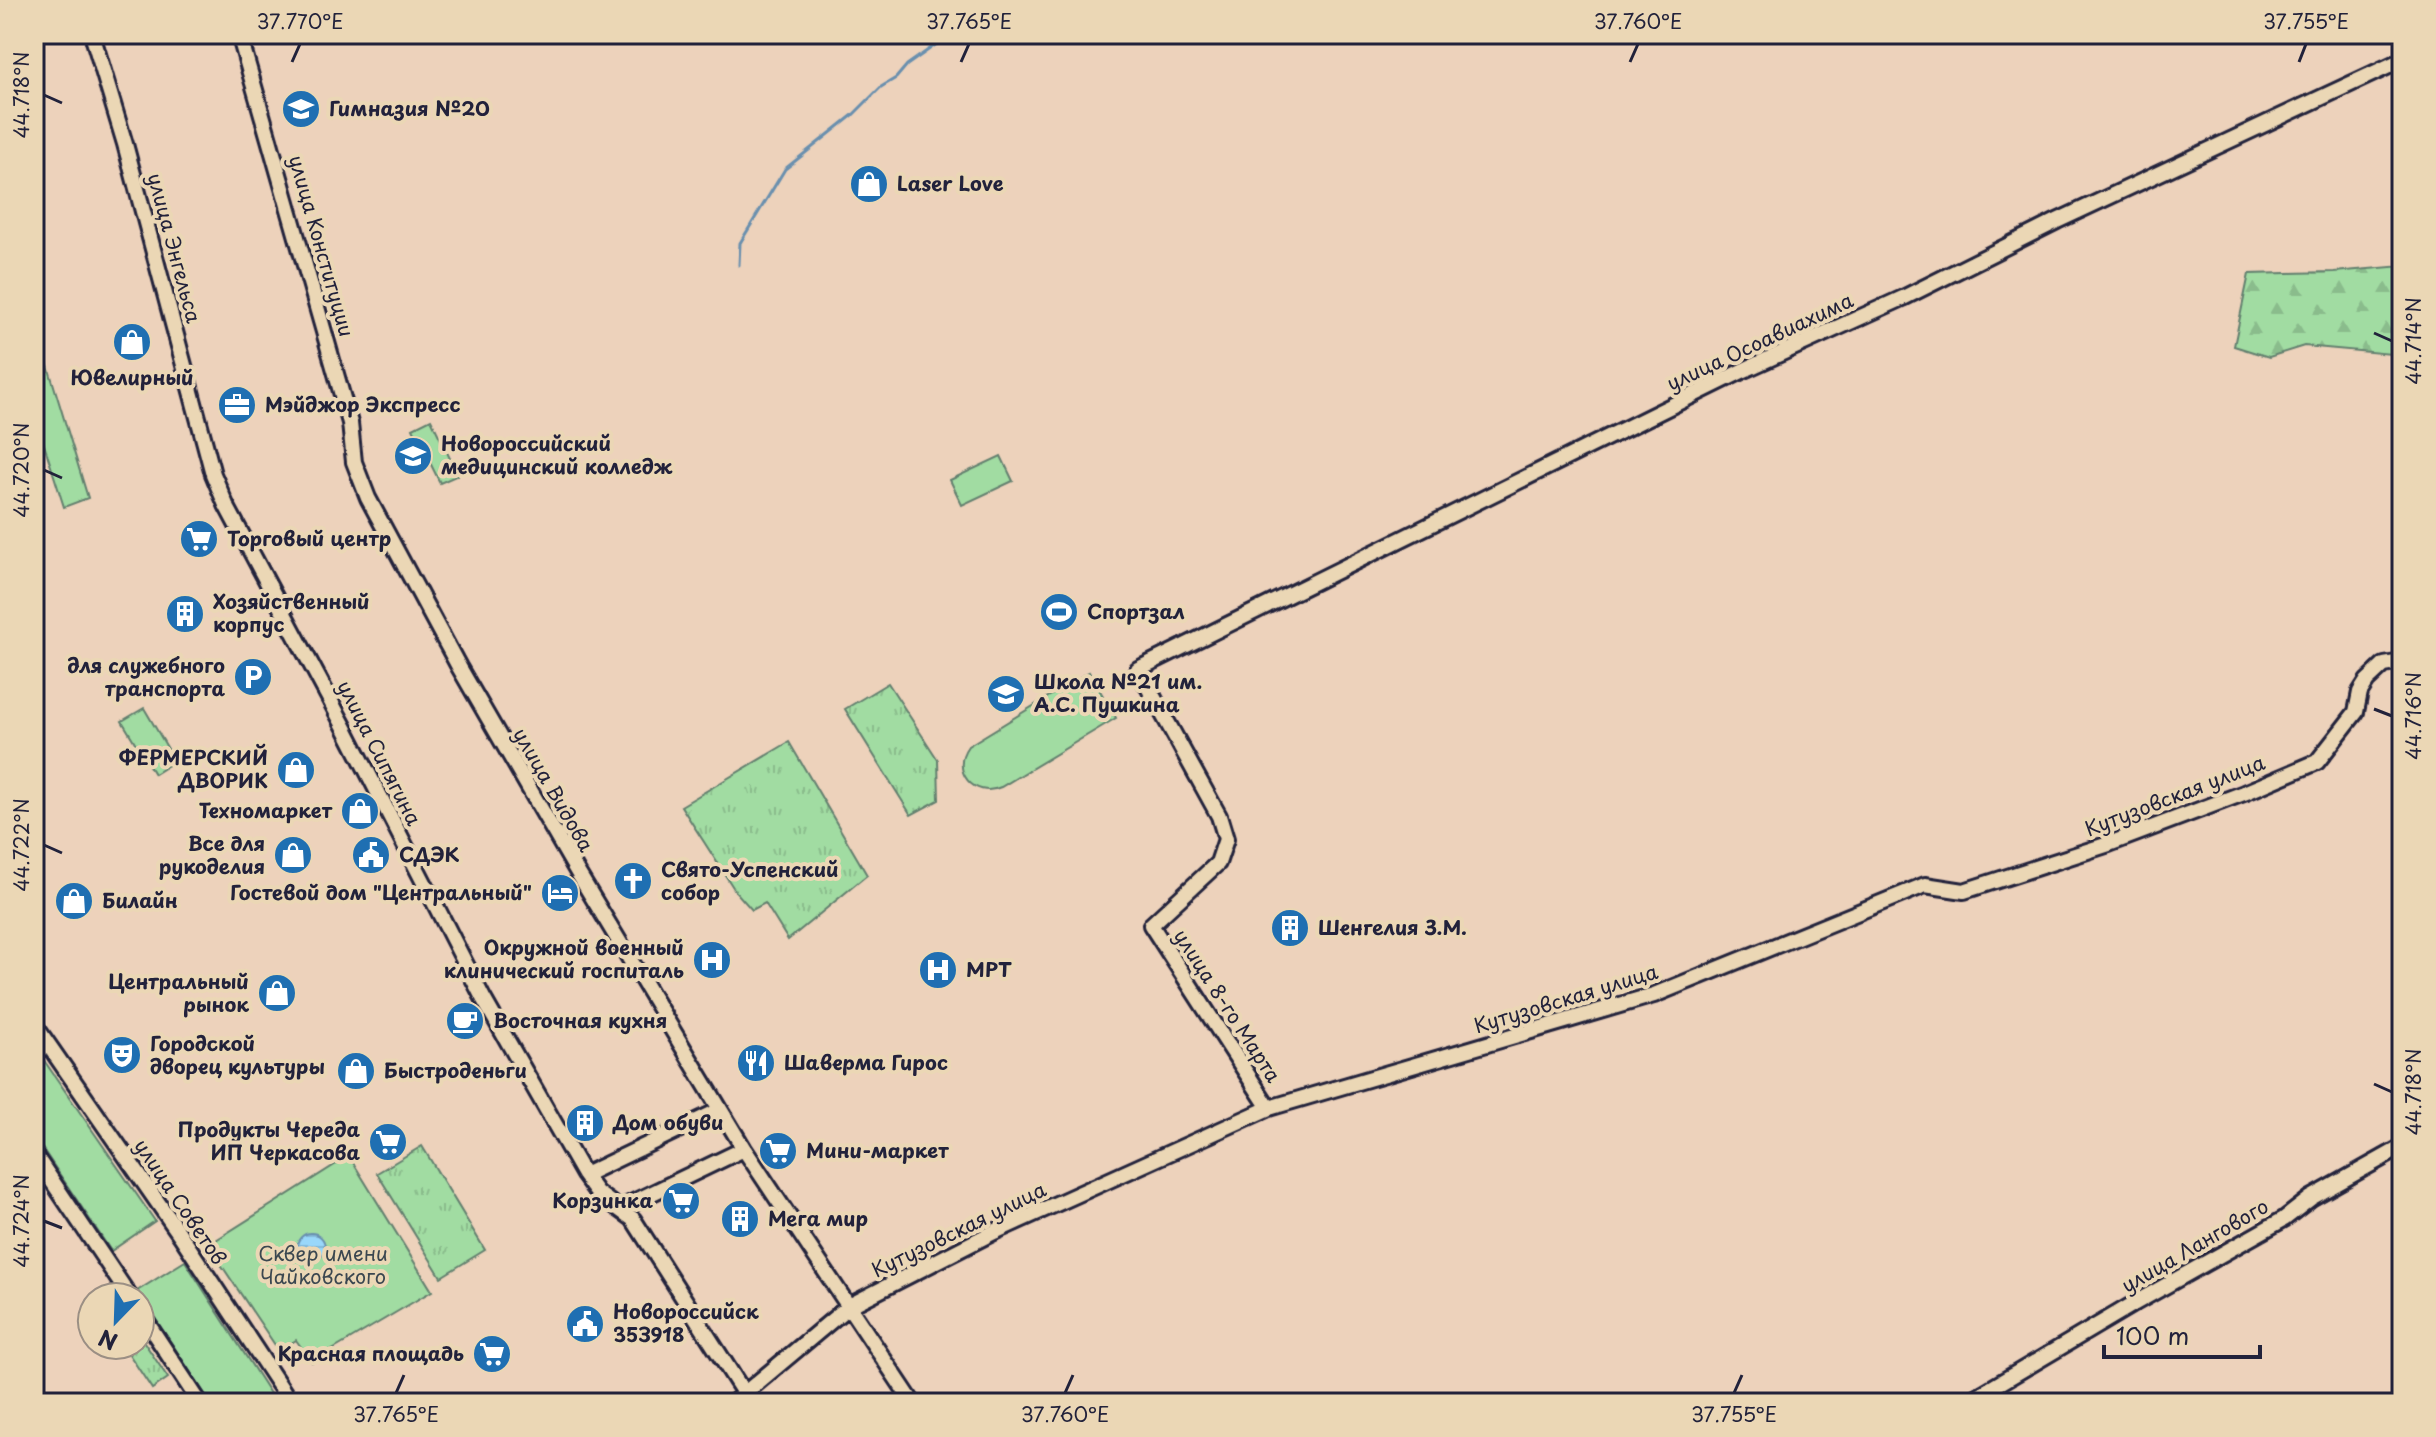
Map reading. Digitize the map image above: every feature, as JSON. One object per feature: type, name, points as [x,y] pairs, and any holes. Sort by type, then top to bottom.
[{"type":"street","name":"улица Энгельса","points":[[92,34],[121,127],[213,474]]},
{"type":"street","name":"улица Конституции","points":[[239,34],[350,423]]},
{"type":"street","name":"улица Осоавиахима","points":[[1151,925],[1218,863],[1226,839],[1219,816],[1138,669],[1742,371],[1903,298],[2057,221],[2402,60]]},
{"type":"street","name":"улица Видова","points":[[350,423],[354,462],[368,498],[467,681],[568,857],[744,1149],[913,1403]]},
{"type":"street","name":"улица Сипягина","points":[[213,474],[238,528],[345,728],[483,998],[584,1175]]},
{"type":"street","name":"Кутузовская улица","points":[[738,1398],[849,1306],[994,1232],[1269,1108],[1654,995],[1925,885],[1964,891],[2109,844],[2317,762],[2356,712],[2360,692],[2367,681],[2384,665],[2402,662]]},
{"type":"street","name":"улица 8-го Марта","points":[[1151,925],[1269,1108]]},
{"type":"street","name":"улица Советов","points":[[34,1024],[181,1236],[291,1403]]},
{"type":"street","points":[[720,1110],[584,1175],[597,1193],[633,1219],[738,1398]]},
{"type":"street","name":"улица Лангового","points":[[1966,1403],[2402,1147]]},
{"type":"street","points":[[621,1208],[744,1149]]},
{"type":"street","points":[[34,1154],[119,1281]]},
{"type":"street","points":[[156,1336],[200,1403]]},
{"type":"green space","points":[[2402,266],[2402,355],[2304,346],[2269,357],[2234,346],[2249,274],[2334,272]]},
{"type":"green space","points":[[34,320],[88,498],[64,507],[34,413]]},
{"type":"green space","points":[[431,419],[458,475],[440,483],[413,428]]},
{"type":"green space","points":[[1001,456],[1013,481],[962,505],[950,480]]},
{"type":"green space","points":[[1089,672],[1116,718],[1001,787],[982,789],[968,780],[962,765],[968,746]]},
{"type":"green space","points":[[888,683],[938,760],[939,800],[911,815],[845,709]]},
{"type":"green space","points":[[144,708],[175,761],[154,774],[122,721]]},
{"type":"green space","points":[[789,742],[867,875],[788,940],[765,903],[752,910],[736,892],[681,806]]},
{"type":"green space","points":[[34,1046],[155,1221],[111,1251],[34,1136]]},
{"type":"green space","points":[[422,1146],[485,1250],[441,1277],[377,1173]]},
{"type":"green space","name":"Сквер имени Чайковского","points":[[349,1156],[432,1291],[312,1362],[296,1340],[279,1351],[208,1245]]},
{"type":"green space","points":[[185,1261],[276,1403],[211,1403],[156,1320],[156,1281],[153,1281]]},
{"type":"green space","points":[[156,1360],[168,1378],[152,1389],[134,1361]]},
{"type":"water","points":[[311,1233],[321,1237],[325,1247],[321,1257],[311,1261],[301,1257],[297,1247],[301,1237]]},
{"type":"waterway","points":[[739,265],[740,243],[785,169],[853,115],[907,65],[951,34]]},
{"type":"place","name":"Гимназия №20","points":[[301,109]]},
{"type":"place","name":"Laser Love","points":[[869,184]]},
{"type":"place","name":"Ювелирный","points":[[132,342]]},
{"type":"place","name":"Мэйджор Экспресс","points":[[237,405]]},
{"type":"place","name":"Новороссийский медицинский колледж","points":[[413,456]]},
{"type":"place","name":"Торговый центр","points":[[199,539]]},
{"type":"place","name":"Спортзал","points":[[1059,612]]},
{"type":"place","name":"Хозяйственный корпус","points":[[185,614]]},
{"type":"place","name":"для служебного транспорта","points":[[253,677]]},
{"type":"place","name":"Школа №21 им. А.С. Пушкина","points":[[1006,694]]},
{"type":"place","name":"ФЕРМЕРСКИЙ ДВОРИК","points":[[296,770]]},
{"type":"place","name":"Техномаркет","points":[[360,811]]},
{"type":"place","name":"Все для рукоделия","points":[[293,855]]},
{"type":"place","name":"СДЭК","points":[[371,855]]},
{"type":"place","name":"Свято-Успенский собор","points":[[633,881]]},
{"type":"place","name":"Гостевой дом \"Центральный\"","points":[[560,893]]},
{"type":"place","name":"Билайн","points":[[74,901]]},
{"type":"place","name":"Шенгелия З.М.","points":[[1290,928]]},
{"type":"place","name":"Окружной военный клинический госпиталь","points":[[712,960]]},
{"type":"place","name":"МРТ","points":[[938,970]]},
{"type":"place","name":"Центральный рынок","points":[[277,993]]},
{"type":"place","name":"Восточная кухня","points":[[465,1021]]},
{"type":"place","name":"Городской дворец культуры","points":[[122,1055]]},
{"type":"place","name":"Шаверма Гирос","points":[[756,1063]]},
{"type":"place","name":"Быстроденьги","points":[[356,1071]]},
{"type":"place","name":"Дом обуви","points":[[585,1123]]},
{"type":"place","name":"Продукты Череда ИП Черкасова","points":[[388,1142]]},
{"type":"place","name":"Мини-маркет","points":[[778,1151]]},
{"type":"place","name":"Корзинка","points":[[681,1201]]},
{"type":"place","name":"Мега мир","points":[[740,1219]]},
{"type":"place","name":"Новороссийск 353918","points":[[585,1324]]},
{"type":"place","name":"Красная площадь","points":[[492,1354]]}]
